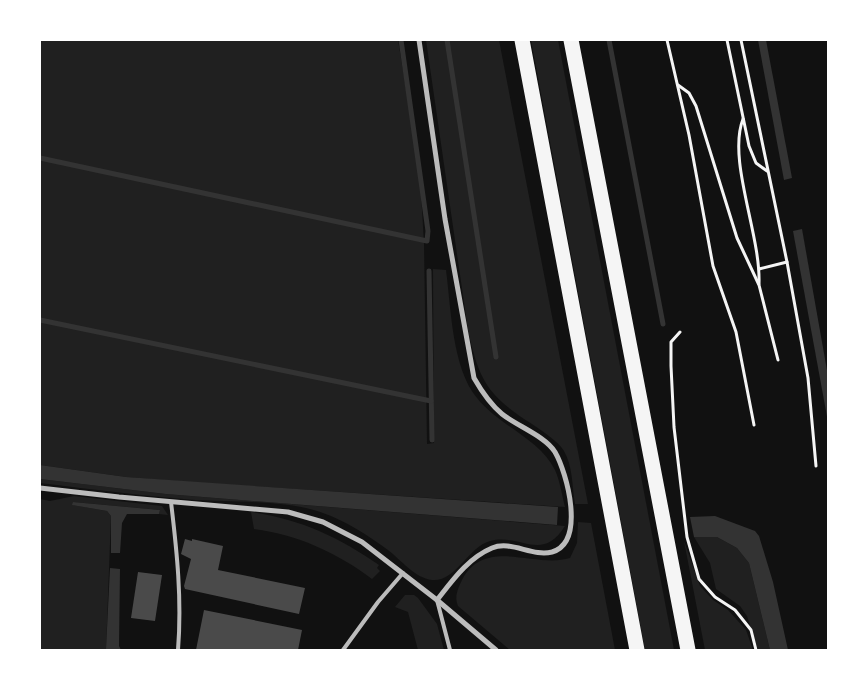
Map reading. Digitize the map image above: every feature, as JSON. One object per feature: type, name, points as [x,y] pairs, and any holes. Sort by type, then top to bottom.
[{"type":"highway","points":[[522,40],[637,650]]},
{"type":"highway","points":[[571,40],[688,650]]},
{"type":"street","points":[[419,40],[445,219],[474,378],[486,398],[503,415],[554,450],[562,467],[570,494],[571,528],[562,545],[552,552],[539,552],[506,545],[492,547],[472,560],[437,600]]},
{"type":"street","points":[[40,488],[288,512],[323,522],[362,542],[437,600],[496,650]]},
{"type":"lane","points":[[172,502],[178,560],[180,620],[178,650]]},
{"type":"lane","points":[[343,650],[378,602],[403,574]]},
{"type":"lane","points":[[437,600],[450,650]]},
{"type":"path","points":[[666,40],[689,135],[713,266],[736,332],[754,425]]},
{"type":"path","points":[[727,40],[749,146],[756,163],[768,171]]},
{"type":"path","points":[[741,40],[788,262],[808,378],[816,466]]},
{"type":"path","points":[[677,85],[689,93],[696,106],[737,238],[759,285],[778,360]]},
{"type":"path","points":[[743,119],[738,130],[738,155],[760,269],[759,285]]},
{"type":"path","points":[[760,269],[788,262]]},
{"type":"path","points":[[680,332],[671,342],[671,366],[674,427],[688,537],[699,579],[715,597],[735,610],[751,630],[756,650]]},
{"type":"shaded area","points":[[40,40],[398,40],[420,175],[424,244],[427,444],[434,443],[433,269],[446,270],[454,337],[462,371],[469,385],[486,408],[539,449],[548,459],[557,474],[565,507],[126,477],[40,465]]},
{"type":"shaded area","points":[[426,40],[499,40],[588,504],[575,504],[569,463],[561,447],[550,436],[517,414],[495,395],[481,375],[476,362],[468,330]]},
{"type":"shaded area","points":[[531,40],[558,40],[674,650],[645,650]]},
{"type":"shaded area","points":[[758,40],[766,40],[792,178],[784,180]]},
{"type":"shaded area","points":[[802,229],[828,376],[828,422],[793,231]]},
{"type":"shaded area","points":[[40,465],[126,477],[558,507],[557,525],[166,494],[40,479]]},
{"type":"shaded area","points":[[40,479],[166,494],[565,526],[548,543],[539,545],[512,540],[490,541],[482,544],[448,576],[432,580],[426,579],[414,572],[388,550],[357,529],[332,516],[309,509],[277,504],[195,500],[137,494],[40,483]]},
{"type":"shaded area","points":[[74,496],[162,506],[168,515],[159,514],[160,510],[73,502],[73,505],[107,511],[111,516],[106,650],[40,650],[40,499],[50,501]]},
{"type":"shaded area","points":[[73,502],[160,510],[159,514],[127,514],[122,523],[120,553],[111,553],[111,516],[107,511],[72,505]]},
{"type":"shaded area","points":[[251,512],[302,524],[334,538],[379,565],[377,568],[380,571],[372,579],[345,561],[316,546],[301,540],[254,529]]},
{"type":"shaded area","points":[[715,516],[755,531],[759,536],[773,582],[788,650],[770,650],[749,563],[737,548],[717,537],[694,537],[690,517]]},
{"type":"shaded area","points":[[578,522],[591,523],[615,650],[510,650],[458,606],[456,596],[462,580],[472,567],[484,560],[497,557],[542,560],[570,558],[577,543]]},
{"type":"shaded area","points":[[694,537],[717,537],[737,548],[749,563],[770,650],[758,650],[747,616],[740,606],[716,589],[710,563]]},
{"type":"shaded area","points":[[684,541],[700,586],[713,600],[728,610],[746,630],[753,650],[705,650]]},
{"type":"shaded area","points":[[110,568],[120,569],[119,646],[121,650],[106,649]]},
{"type":"shaded area","points":[[405,595],[414,595],[418,598],[437,624],[444,650],[418,650],[408,612],[395,607]]},
{"type":"building","points":[[185,539],[223,546],[218,570],[305,588],[299,614],[185,589],[184,586],[191,559],[181,554]]},
{"type":"building","points":[[138,572],[162,575],[155,621],[131,618]]},
{"type":"building","points":[[204,610],[302,630],[298,650],[196,650]]},
{"type":"waterway","points":[[40,158],[427,241],[428,231],[401,40]]},
{"type":"waterway","points":[[447,40],[496,357]]},
{"type":"waterway","points":[[609,40],[663,324]]},
{"type":"waterway","points":[[429,271],[432,440]]},
{"type":"waterway","points":[[40,320],[431,401]]}]
